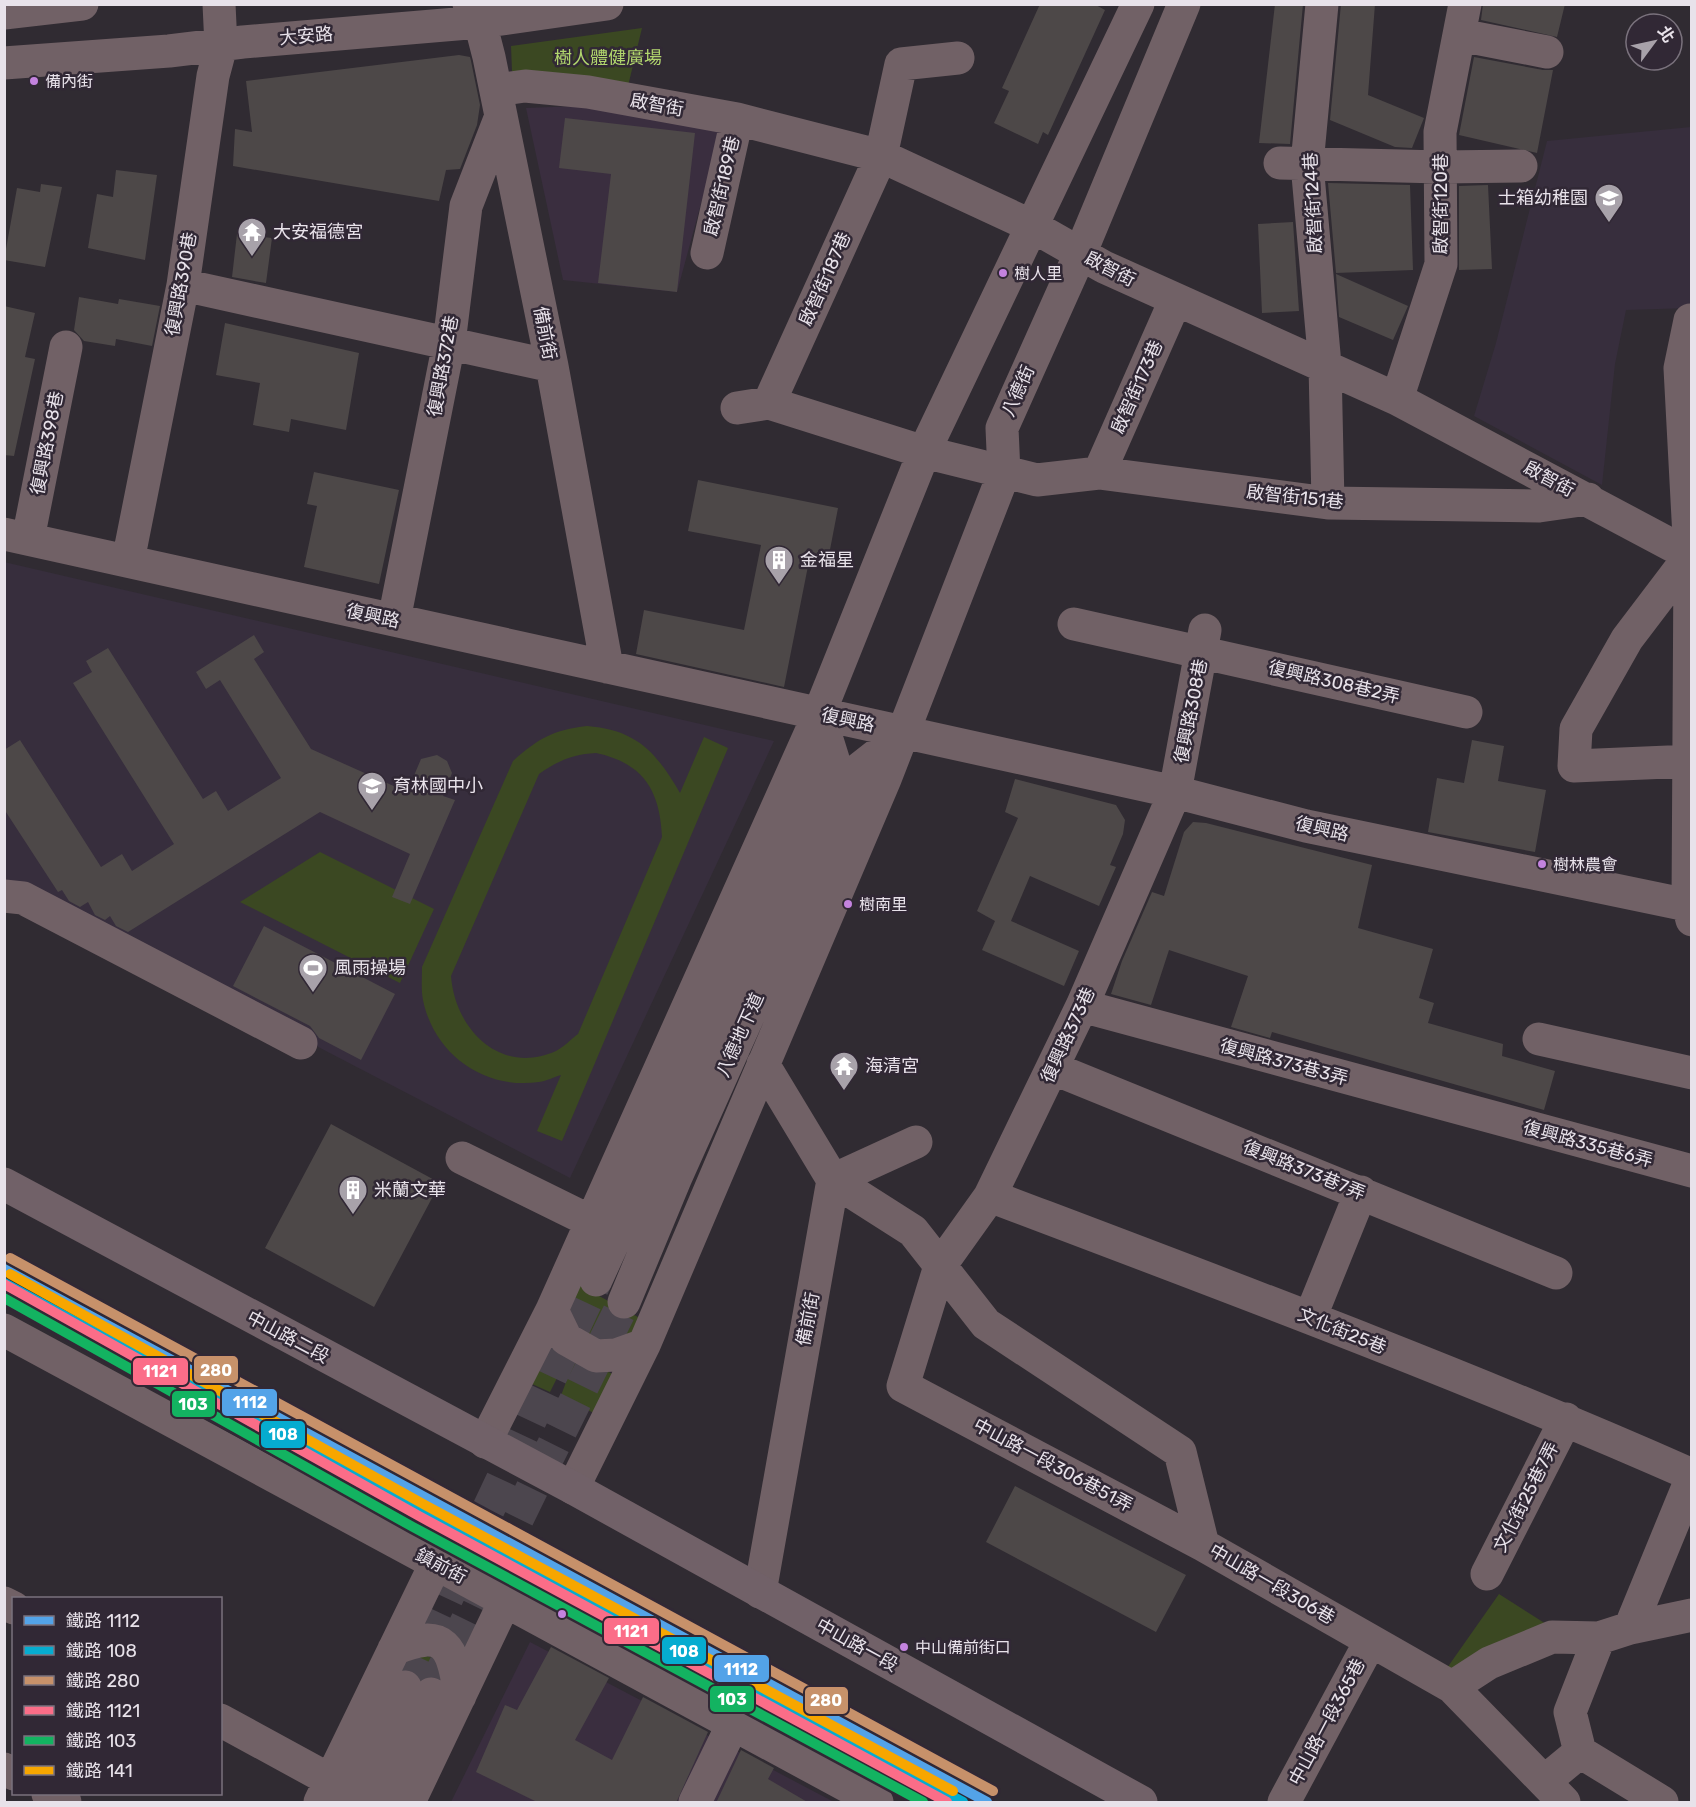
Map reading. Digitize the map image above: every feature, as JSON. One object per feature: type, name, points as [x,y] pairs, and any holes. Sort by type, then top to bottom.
[{"type":"main road","name":"中山路二段","points":[[4,1184],[573,1488]]},
{"type":"main road","name":"中山路一段","points":[[573,1488],[1141,1803]]},
{"type":"street","points":[[4,13],[82,4]]},
{"type":"street","name":"復興路390巷","points":[[128,561],[183,285],[213,75],[221,46],[219,4]]},
{"type":"street","name":"大安路","points":[[4,63],[221,46],[474,13],[607,4]]},
{"type":"street","points":[[485,1442],[552,1311],[819,714],[924,452],[1138,4]]},
{"type":"street","name":"八德街","points":[[573,1488],[644,1345],[905,733],[1004,473],[1002,428],[1080,254],[1184,4]]},
{"type":"street","name":"啟智街124巷","points":[[1322,4],[1294,164],[1325,365],[1328,503]]},
{"type":"street","name":"備前街","points":[[474,13],[499,103],[552,366],[607,667]]},
{"type":"street","points":[[1463,20],[1547,52]]},
{"type":"street","name":"啟智街120巷","points":[[1397,399],[1441,264],[1440,132],[1463,20]]},
{"type":"street","name":"啟智街187巷","points":[[769,403],[881,156],[901,64],[958,58]]},
{"type":"street","name":"啟智街","points":[[499,103],[525,86],[588,92],[737,119],[881,156],[1032,226],[1080,254],[1175,301],[1325,365],[1397,399],[1691,556]]},
{"type":"street","name":"復興路372巷","points":[[394,620],[449,343],[466,206],[499,103]]},
{"type":"street","name":"啟智街189巷","points":[[707,253],[737,119]]},
{"type":"street","points":[[1294,164],[1521,166]]},
{"type":"street","points":[[183,285],[552,366]]},
{"type":"street","name":"啟智街173巷","points":[[1099,473],[1175,301]]},
{"type":"street","points":[[1690,320],[1680,368],[1691,556],[1691,910]]},
{"type":"street","name":"復興路398巷","points":[[16,537],[66,347]]},
{"type":"street","points":[[737,408],[769,403]]},
{"type":"street","name":"啟智街151巷","points":[[769,403],[924,452],[1037,480],[1099,473],[1328,503],[1539,506],[1588,500]]},
{"type":"street","name":"復興路","points":[[16,537],[1175,792],[1306,826],[1691,910]]},
{"type":"street","points":[[1690,761],[1574,766],[1576,729],[1627,639],[1691,556]]},
{"type":"street","name":"復興路308巷2弄","points":[[1074,624],[1204,640],[1466,712]]},
{"type":"street","name":"復興路308巷","points":[[1175,792],[1204,640]]},
{"type":"street","points":[[819,714],[846,764],[905,733]]},
{"type":"street","name":"八德地下道","points":[[596,1280],[846,764]]},
{"type":"street","name":"八德地下道","points":[[624,1302],[846,764]]},
{"type":"street","name":"復興路373巷","points":[[903,1386],[939,1266],[990,1196],[1082,1006],[1175,792]]},
{"type":"street","points":[[4,896],[23,898],[301,1043]]},
{"type":"street","name":"復興路373巷3弄","points":[[1082,1006],[1485,1117]]},
{"type":"street","points":[[1539,1039],[1692,1073]]},
{"type":"street","points":[[763,1064],[833,1180],[916,1142]]},
{"type":"street","name":"復興路373巷7弄","points":[[1052,1068],[1556,1273]]},
{"type":"street","name":"復興路335巷6弄","points":[[1485,1117],[1692,1171]]},
{"type":"street","points":[[462,1158],[592,1222]]},
{"type":"street","name":"備前街","points":[[760,1592],[833,1180]]},
{"type":"street","name":"中山路一段306巷","points":[[833,1180],[913,1231],[986,1324],[1180,1452],[1203,1545],[1452,1687],[1555,1792]]},
{"type":"street","points":[[1310,1318],[1361,1192]]},
{"type":"street","name":"文化街25巷","points":[[990,1196],[1566,1419],[1692,1476]]},
{"type":"street","points":[[552,1311],[567,1339],[596,1356],[616,1355],[644,1345]]},
{"type":"street","name":"鎮前街","points":[[4,1330],[877,1803]]},
{"type":"street","name":"中山路一段306巷51弄","points":[[903,1386],[1203,1545]]},
{"type":"street","name":"文化街25巷7弄","points":[[1487,1574],[1566,1419]]},
{"type":"street","points":[[1630,1628],[1692,1476]]},
{"type":"street","points":[[334,1795],[394,1649],[436,1563]]},
{"type":"street","points":[[382,1803],[432,1692],[505,1601]]},
{"type":"street","points":[[1452,1687],[1489,1663],[1552,1637],[1599,1638],[1630,1628],[1692,1615]]},
{"type":"street","points":[[1599,1638],[1570,1712],[1580,1752],[1662,1803]]},
{"type":"street","points":[[334,1795],[456,1665],[449,1650],[430,1639],[414,1641],[394,1649]]},
{"type":"street","name":"中山路一段365巷","points":[[1284,1803],[1370,1642]]},
{"type":"street","points":[[409,1803],[432,1692]]},
{"type":"street","points":[[222,1721],[334,1795]]},
{"type":"street","points":[[695,1803],[733,1724]]},
{"type":"street","points":[[1555,1792],[1580,1752]]},
{"type":"street","points":[[50,1795],[65,1803]]},
{"type":"shaded area","points":[[579,106],[721,130],[677,292],[563,280],[526,108]]},
{"type":"shaded area","name":"士箱幼稚園","points":[[1691,127],[1691,308],[1626,310],[1615,364],[1602,485],[1474,416],[1496,343],[1547,141]]},
{"type":"shaded area","name":"育林國中小","points":[[4,562],[774,741],[570,1178],[5,884]]},
{"type":"shaded area","points":[[530,1642],[834,1802],[451,1802]]},
{"type":"green space","name":"樹人體健廣場","points":[[642,28],[628,86],[512,71],[511,46]]},
{"type":"green space","points":[[587,726],[604,728],[632,738],[653,755],[680,793],[704,737],[728,748],[562,1141],[537,1131],[561,1075],[542,1081],[519,1083],[481,1074],[464,1064],[438,1037],[429,1019],[422,996],[422,967],[513,761],[547,736]],"holes":[[[596,753],[612,758],[637,772],[653,792],[661,820],[662,837],[578,1034],[556,1051],[536,1057],[517,1057],[499,1052],[484,1043],[471,1030],[461,1014],[454,995],[451,976],[539,774],[552,765],[580,755]]]},
{"type":"green space","points":[[320,852],[434,909],[400,983],[240,902]]},
{"type":"green space","points":[[577,1284],[649,1323],[625,1345],[588,1338],[573,1309]]},
{"type":"green space","points":[[552,1342],[618,1377],[601,1416],[560,1398],[568,1377],[560,1372],[550,1392],[532,1384]]},
{"type":"green space","points":[[1499,1594],[1554,1629],[1463,1676],[1447,1668]]},
{"type":"green space","points":[[423,1609],[474,1635],[465,1657],[415,1628]]},
{"type":"green space","points":[[413,1652],[436,1659],[454,1693],[386,1677]]},
{"type":"building","points":[[1040,4],[1094,4],[1105,10],[1048,135],[1043,132],[1038,144],[994,123],[1009,91],[1002,88]]},
{"type":"building","points":[[1275,4],[1303,4],[1290,144],[1259,143]]},
{"type":"building","points":[[1341,4],[1375,4],[1368,95],[1424,118],[1412,148],[1395,147],[1330,120]]},
{"type":"building","points":[[1483,4],[1565,4],[1557,37],[1481,20]]},
{"type":"building","points":[[459,55],[470,57],[480,105],[477,125],[460,169],[446,170],[439,201],[233,166],[235,129],[252,132],[246,81]]},
{"type":"building","points":[[1474,57],[1553,70],[1537,153],[1459,135]]},
{"type":"building","points":[[565,118],[695,133],[677,292],[598,283],[611,174],[559,168]]},
{"type":"building","points":[[116,170],[157,175],[145,260],[88,248],[97,194],[113,197]]},
{"type":"building","points":[[1328,183],[1410,185],[1413,270],[1336,273]]},
{"type":"building","points":[[41,184],[62,187],[45,267],[4,260],[17,188],[40,192]]},
{"type":"building","points":[[1488,185],[1492,269],[1459,270],[1459,186]]},
{"type":"building","points":[[1293,222],[1299,311],[1262,313],[1258,224]]},
{"type":"building","name":"大安福德宮","points":[[237,234],[272,238],[266,283],[232,277]]},
{"type":"building","points":[[1336,274],[1408,306],[1393,340],[1339,317]]},
{"type":"building","points":[[79,297],[118,304],[119,299],[160,306],[152,346],[116,339],[115,346],[84,341],[74,330]]},
{"type":"building","points":[[4,306],[35,313],[25,357],[35,359],[14,456],[4,455]]},
{"type":"building","points":[[225,323],[359,353],[346,430],[291,419],[289,432],[253,425],[260,383],[216,375]]},
{"type":"building","points":[[314,472],[399,490],[379,584],[304,567],[317,506],[307,504]]},
{"type":"building","name":"金福星","points":[[698,480],[838,508],[828,560],[810,556],[784,687],[636,654],[644,610],[744,630],[761,545],[688,531]]},
{"type":"building","points":[[254,635],[264,652],[254,659],[311,749],[407,792],[421,759],[437,755],[447,761],[452,773],[443,796],[455,800],[410,904],[392,897],[410,854],[320,812],[128,932],[116,926],[110,916],[105,920],[95,915],[88,902],[80,907],[69,901],[62,890],[58,892],[4,809],[4,750],[20,740],[101,867],[122,854],[132,871],[174,844],[73,683],[92,672],[86,661],[108,648],[203,799],[216,791],[228,811],[281,778],[220,680],[206,689],[196,672]]},
{"type":"building","points":[[1472,740],[1504,746],[1498,781],[1546,790],[1535,852],[1428,832],[1437,778],[1464,783]]},
{"type":"building","points":[[1015,779],[1116,805],[1125,820],[1123,834],[1110,865],[1116,867],[1099,906],[1030,876],[1011,921],[1079,951],[1064,986],[982,950],[995,921],[977,911],[1018,818],[1005,812]]},
{"type":"building","points":[[1193,822],[1206,823],[1372,865],[1358,928],[1433,949],[1419,998],[1434,1003],[1428,1023],[1503,1044],[1502,1056],[1555,1071],[1544,1110],[1272,1032],[1270,1038],[1231,1027],[1248,976],[1169,950],[1151,1005],[1111,994],[1122,961],[1152,892],[1164,896],[1184,832]]},
{"type":"building","name":"風雨操場","points":[[264,926],[395,994],[361,1060],[319,1038],[310,1026],[233,986]]},
{"type":"building","name":"米蘭文華","points":[[331,1124],[440,1183],[374,1307],[265,1248]]},
{"type":"building","points":[[1015,1486],[1186,1575],[1156,1632],[986,1542]]},
{"type":"building","points":[[551,1647],[609,1678],[575,1740],[612,1760],[643,1697],[708,1732],[676,1803],[539,1803],[476,1772],[505,1705],[517,1710]]},
{"type":"building","points":[[741,1750],[774,1768],[768,1779],[809,1803],[716,1803]]},
{"type":"tunnel","points":[[405,1687],[596,1280]]},
{"type":"tunnel","points":[[431,1694],[624,1302]]},
{"type":"rail line","name":"280","points":[[10,1258],[993,1791]]},
{"type":"rail line","name":"1112","points":[[4,1269],[987,1802]]},
{"type":"rail line","name":"141","points":[[10,1274],[425,1505],[953,1791]]},
{"type":"rail line","name":"108","points":[[4,1283],[963,1802]]},
{"type":"rail line","name":"1121","points":[[4,1284],[419,1516],[947,1802]]},
{"type":"rail line","name":"103","points":[[4,1298],[413,1527],[923,1802]]},
{"type":"place","name":"備內街","points":[[34,81]]},
{"type":"place","name":"士箱幼稚園","points":[[1609,224]]},
{"type":"place","name":"大安福德宮","points":[[252,258]]},
{"type":"place","name":"樹人里","points":[[1003,273]]},
{"type":"place","name":"金福星","points":[[779,586]]},
{"type":"place","name":"育林國中小","points":[[372,812]]},
{"type":"place","name":"樹林農會","points":[[1542,864]]},
{"type":"place","name":"樹南里","points":[[848,904]]},
{"type":"place","name":"風雨操場","points":[[313,994]]},
{"type":"place","name":"海清宮","points":[[844,1092]]},
{"type":"place","name":"米蘭文華","points":[[353,1216]]},
{"type":"place","name":"中山備前街口","points":[[904,1647]]}]
